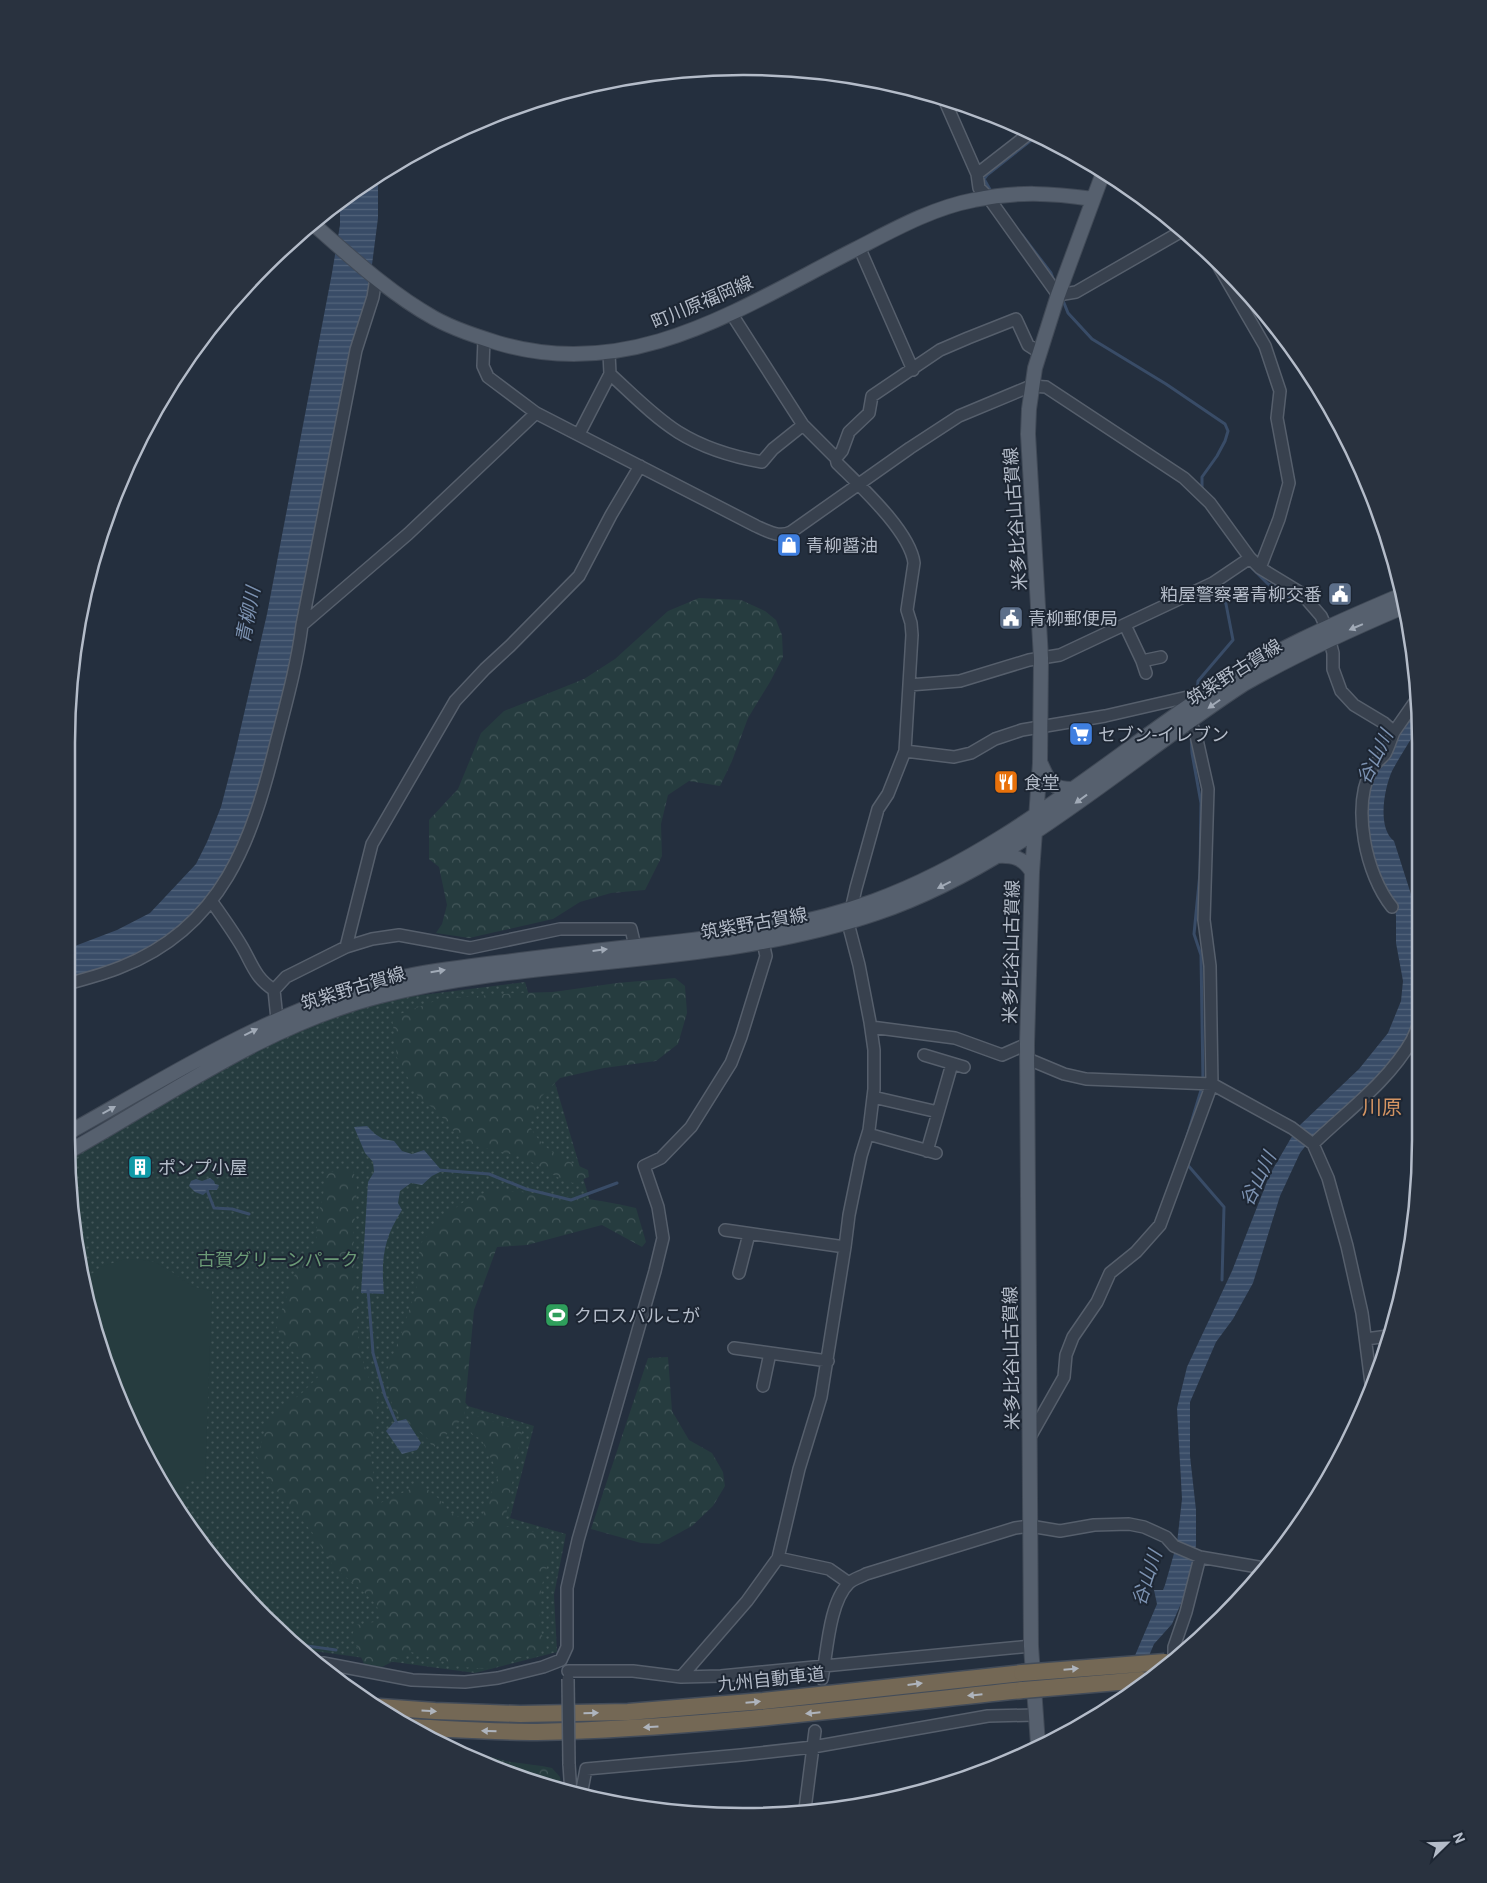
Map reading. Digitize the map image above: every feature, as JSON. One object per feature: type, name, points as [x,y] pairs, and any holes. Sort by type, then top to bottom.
[{"type":"highway","name":"九州自動車道","points":[[393,1708],[520,1714],[628,1712],[763,1701],[1022,1673],[1159,1662]]},
{"type":"highway","name":"九州自動車道","points":[[427,1728],[535,1732],[637,1728],[769,1718],[1023,1690],[1135,1681]]},
{"type":"main road","name":"米多比谷山古賀線","points":[[1037,1740],[1034,1715],[1031,1646],[1027,1044],[1032,872],[1034,831],[1038,814],[1040,763],[1041,658],[1028,434],[1031,386],[1039,352],[1101,179]]},
{"type":"main road","name":"町川原福岡線","points":[[318,228],[373,276],[436,319],[484,339],[511,347],[538,352],[587,354],[609,353],[659,342],[682,334],[731,313],[902,225],[944,208],[988,197],[1031,193],[1054,193],[1094,199]]},
{"type":"main road","name":"筑紫野古賀線","points":[[75,1129],[232,1041],[278,1019],[340,995],[414,975],[763,930],[849,916],[913,899],[998,856],[1252,679],[1328,633],[1395,598]]},
{"type":"main road","name":"筑紫野古賀線","points":[[75,1148],[236,1053],[284,1030],[339,1008],[421,987],[482,977],[722,949],[798,936],[849,916],[937,873],[1004,837],[1208,692],[1271,653],[1398,609]]},
{"type":"main road","points":[[1040,763],[1050,783],[1056,788],[1072,789]]},
{"type":"main road","points":[[998,856],[1009,855],[1019,858],[1027,864],[1032,872]]},
{"type":"street","points":[[947,107],[977,174],[979,188],[988,197],[1058,295],[1076,292],[1175,234]]},
{"type":"street","points":[[977,174],[1024,137]]},
{"type":"street","points":[[858,247],[913,370]]},
{"type":"street","points":[[75,982],[122,967],[152,952],[177,934],[212,902],[228,878],[253,824],[266,782],[296,663],[356,350],[372,296],[373,276]]},
{"type":"street","points":[[1231,288],[1265,346],[1280,391],[1277,418],[1289,483],[1279,519],[1260,568]]},
{"type":"street","points":[[681,1677],[747,1601],[778,1558],[799,1469],[821,1397],[849,1216],[861,1156],[868,1134],[873,1097],[874,1050],[871,1027],[849,916],[878,809],[888,794],[905,751],[912,635],[907,610],[913,557],[890,519],[837,463],[836,458],[803,425],[731,313]]},
{"type":"street","points":[[836,458],[842,451],[849,432],[869,413],[872,396],[940,350],[1016,320],[1028,345],[1039,352]]},
{"type":"street","points":[[484,339],[483,366],[488,377],[536,413],[756,526],[776,534],[786,535],[959,416],[1031,386],[1046,387],[1184,478],[1210,503],[1250,558],[1260,568],[1300,593],[1321,616],[1328,633],[1333,653],[1333,669],[1341,691],[1354,705],[1384,723],[1394,732]]},
{"type":"street","points":[[579,434],[610,374],[609,353]]},
{"type":"street","points":[[610,374],[678,431],[700,443],[751,460],[762,462],[773,449],[803,425]]},
{"type":"street","points":[[302,625],[408,534],[536,413]]},
{"type":"street","points":[[346,948],[372,844],[455,701],[579,576],[611,515],[640,466]]},
{"type":"street","points":[[910,685],[960,681],[1029,660],[1060,655],[1213,583],[1250,558]]},
{"type":"street","points":[[1125,624],[1146,673]]},
{"type":"street","points":[[1142,661],[1161,657]]},
{"type":"street","points":[[905,751],[954,757],[971,753],[995,739],[1022,730],[1105,716],[1208,692]]},
{"type":"street","points":[[1392,907],[1384,898],[1372,868],[1363,834],[1362,809],[1364,789],[1372,768],[1385,754],[1394,732],[1411,707]]},
{"type":"street","points":[[1030,1437],[1064,1378],[1066,1355],[1074,1337],[1097,1302],[1110,1273],[1136,1252],[1160,1225],[1212,1084],[1210,966],[1204,920],[1208,789],[1196,735],[1190,722]]},
{"type":"street","points":[[212,902],[242,947],[257,976],[274,990],[278,1019]]},
{"type":"street","points":[[274,990],[286,977],[346,948],[372,938],[398,935],[470,948],[560,929],[632,929],[635,946]]},
{"type":"street","points":[[330,1664],[412,1680],[465,1682],[511,1676],[561,1660],[567,1647],[567,1588],[578,1540],[663,1238],[658,1207],[644,1166],[661,1158],[691,1127],[730,1063],[741,1037],[766,956],[763,942]]},
{"type":"street","points":[[871,1027],[955,1038],[1002,1056],[1027,1044]]},
{"type":"street","points":[[1313,1144],[1371,1090],[1390,1070],[1412,1040]]},
{"type":"street","points":[[924,1056],[964,1067]]},
{"type":"street","points":[[1028,1059],[1064,1074],[1086,1079],[1212,1084],[1292,1128],[1313,1144],[1328,1178],[1348,1246],[1362,1313],[1370,1372]]},
{"type":"street","points":[[868,1134],[931,1152],[938,1112],[952,1064]]},
{"type":"street","points":[[873,1097],[938,1112]]},
{"type":"street","points":[[725,1230],[845,1247]]},
{"type":"street","points":[[738,1273],[749,1234]]},
{"type":"street","points":[[1366,1339],[1382,1337]]},
{"type":"street","points":[[734,1348],[828,1360]]},
{"type":"street","points":[[763,1386],[770,1353]]},
{"type":"street","points":[[822,1680],[834,1613],[840,1596],[850,1582],[866,1574],[1015,1528],[1030,1526],[1060,1531],[1094,1526],[1129,1524],[1144,1527],[1166,1537],[1174,1546],[1198,1557],[1257,1567]]},
{"type":"street","points":[[1174,1650],[1186,1612],[1198,1557]]},
{"type":"street","points":[[778,1558],[829,1569],[850,1582]]},
{"type":"street","points":[[568,1675],[633,1671],[681,1677],[722,1676],[1031,1646]]},
{"type":"street","points":[[561,1660],[568,1675],[570,1785]]},
{"type":"street","points":[[582,1788],[586,1769],[813,1747],[988,1716],[1034,1715]]},
{"type":"street","points":[[806,1805],[815,1731]]},
{"type":"green space","points":[[699,598],[741,600],[765,611],[776,620],[782,635],[783,657],[748,718],[732,761],[720,786],[689,781],[668,795],[661,824],[662,856],[645,890],[611,893],[580,902],[553,919],[469,938],[436,933],[442,924],[447,905],[439,867],[429,859],[429,820],[458,789],[481,733],[504,711],[584,679],[615,659],[668,611]]},
{"type":"green space","points":[[675,978],[685,986],[687,1013],[678,1044],[656,1061],[604,1068],[560,1078],[541,1097],[529,1125],[547,1148],[588,1170],[589,1177],[573,1183],[557,1177],[523,1157],[480,1147],[460,1139],[437,1111],[419,1098],[397,1058],[392,1017],[440,999],[553,992],[617,983]]},
{"type":"green space","name":"古賀グリーンパーク","points":[[525,982],[595,1218],[489,1237],[444,1378],[468,1406],[534,1426],[510,1518],[566,1534],[554,1595],[557,1652],[475,1673],[314,1651],[271,1612],[241,1580],[188,1511],[144,1435],[110,1354],[88,1270],[81,1227],[76,1183],[75,1153],[251,1050],[374,1001]]},
{"type":"green space","points":[[353,1169],[357,1187],[353,1240],[359,1350],[378,1404],[370,1451],[378,1504],[421,1484],[438,1498],[452,1514],[478,1525],[499,1474],[481,1439],[471,1434],[468,1413],[522,1431],[504,1526],[536,1532],[553,1549],[542,1586],[539,1612],[542,1637],[547,1649],[489,1669],[462,1667],[411,1652],[382,1667],[364,1664],[352,1635],[356,1625],[380,1621],[377,1606],[334,1567],[312,1532],[277,1491],[262,1470],[257,1457],[267,1423],[276,1411],[301,1394],[318,1377],[290,1349],[277,1329],[277,1320],[284,1305],[291,1281],[305,1258],[316,1248],[317,1222],[328,1172]]},
{"type":"green space","points":[[495,1190],[583,1199],[636,1208],[646,1242],[642,1247],[602,1225],[527,1245],[497,1247],[474,1310],[464,1417],[433,1448],[427,1438],[393,1410],[387,1370],[417,1286],[420,1244],[445,1216],[470,1197]]},
{"type":"green space","points":[[138,1259],[155,1262],[191,1286],[212,1291],[205,1481],[190,1480],[176,1492],[144,1435],[126,1395],[110,1354],[98,1313],[89,1276],[101,1267],[122,1260]]},
{"type":"green space","points":[[668,1357],[672,1411],[689,1440],[712,1453],[723,1472],[725,1486],[713,1506],[692,1526],[659,1544],[641,1543],[591,1529],[648,1358]]},
{"type":"green space","points":[[488,1757],[552,1768],[560,1777],[561,1782],[529,1773]]},
{"type":"water","points":[[378,184],[378,218],[369,288],[354,340],[280,709],[247,824],[235,854],[212,895],[179,927],[149,947],[108,966],[75,976],[75,946],[117,930],[150,913],[196,864],[221,807],[267,614],[340,225],[340,211]]},
{"type":"water","points":[[1411,714],[1412,738],[1389,779],[1385,798],[1384,818],[1385,827],[1394,841],[1412,897],[1412,1027],[1409,1035],[1382,1074],[1315,1134],[1300,1153],[1280,1196],[1253,1283],[1233,1319],[1216,1342],[1190,1402],[1190,1456],[1196,1510],[1196,1545],[1187,1590],[1172,1624],[1154,1644],[1140,1677],[1120,1692],[1157,1604],[1154,1590],[1163,1590],[1177,1543],[1182,1499],[1177,1408],[1187,1367],[1232,1271],[1270,1174],[1291,1138],[1300,1125],[1359,1069],[1388,1033],[1401,1001],[1403,981],[1396,943],[1394,903],[1388,896],[1369,847],[1365,802],[1377,769],[1382,765]]},
{"type":"water","points":[[367,1126],[383,1139],[394,1141],[402,1151],[412,1154],[424,1150],[442,1171],[432,1176],[422,1185],[411,1183],[400,1191],[398,1203],[402,1210],[387,1240],[383,1260],[384,1294],[361,1293],[368,1182],[374,1172],[373,1162],[365,1153],[354,1127]]},
{"type":"water","points":[[210,1178],[215,1184],[219,1185],[217,1190],[209,1190],[203,1195],[195,1192],[189,1186],[191,1181],[196,1179],[202,1181]]},
{"type":"water","points":[[406,1419],[421,1443],[417,1450],[402,1454],[386,1431],[394,1422]]},
{"type":"waterway","points":[[992,193],[984,179],[1031,140]]},
{"type":"waterway","points":[[1022,235],[1051,273],[1054,281]]},
{"type":"waterway","points":[[1062,298],[1068,313],[1092,339],[1166,384],[1225,424],[1228,431],[1225,441],[1202,477],[1202,489]]},
{"type":"waterway","points":[[1248,564],[1268,584],[1276,587],[1292,599]]},
{"type":"waterway","points":[[1197,693],[1198,681],[1233,640],[1226,604],[1217,588]]},
{"type":"waterway","points":[[1191,734],[1192,753],[1201,803],[1200,873],[1194,934],[1201,955],[1203,1081]]},
{"type":"waterway","points":[[1185,1143],[1202,1087]]},
{"type":"waterway","points":[[1186,1163],[1224,1207],[1222,1280]]},
{"type":"waterway","points":[[438,1170],[489,1174],[526,1189],[571,1200],[617,1183]]},
{"type":"waterway","points":[[207,1190],[214,1208],[232,1209],[249,1214]]},
{"type":"waterway","points":[[368,1290],[373,1353],[385,1396],[397,1424]]},
{"type":"waterway","points":[[308,1646],[336,1650]]},
{"type":"place","name":"青柳醤油","points":[[789,545]]},
{"type":"place","name":"粕屋警察署青柳交番","points":[[1340,594]]},
{"type":"place","name":"青柳郵便局","points":[[1011,618]]},
{"type":"place","name":"セブン-イレブン","points":[[1081,734]]},
{"type":"place","name":"食堂","points":[[1006,782]]},
{"type":"place","name":"ポンプ小屋","points":[[140,1167]]},
{"type":"place","name":"クロスパルこが","points":[[557,1315]]},
{"type":"district","name":"川原","points":[[1382,1107]]},
{"type":"water label","name":"青柳川","points":[[248,615]]},
{"type":"water label","name":"谷山川","points":[[1375,757]]},
{"type":"water label","name":"谷山川","points":[[1258,1179]]},
{"type":"water label","name":"谷山川","points":[[1147,1578]]}]
